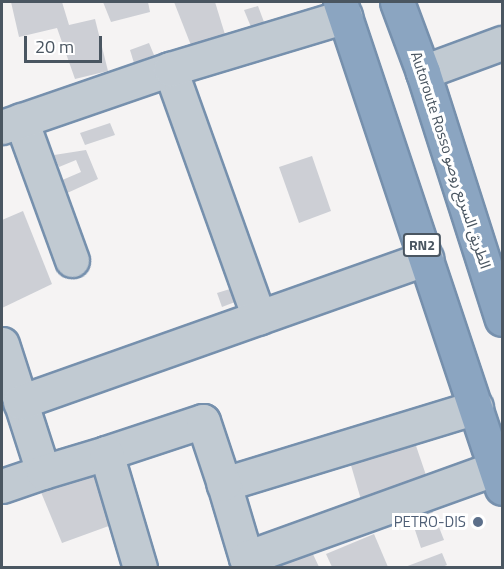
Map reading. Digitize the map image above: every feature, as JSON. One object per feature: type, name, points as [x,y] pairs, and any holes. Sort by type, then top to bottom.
[{"type":"highway","name":"Autoroute Rosso الطريق السريع روصو","points":[[398,2],[423,72],[502,319]]},
{"type":"highway","name":"RN2","points":[[343,9],[499,478]]},
{"type":"street","points":[[72,260],[11,123],[343,9]]},
{"type":"street","points":[[423,72],[502,44]]},
{"type":"street","points":[[170,69],[259,318]]},
{"type":"street","points":[[20,402],[426,258]]},
{"type":"street","points":[[2,344],[43,472]]},
{"type":"street","points":[[224,484],[476,407]]},
{"type":"street","points":[[2,486],[203,421],[224,484],[238,564],[499,478]]},
{"type":"street","points":[[106,453],[140,567]]},
{"type":"building","points":[[11,2],[62,2],[69,25],[95,19],[108,71],[75,79],[57,28],[19,37]]},
{"type":"building","points":[[103,2],[148,2],[150,12],[111,22]]},
{"type":"building","points":[[174,2],[215,2],[227,41],[194,53]]},
{"type":"building","points":[[258,6],[264,22],[251,27],[244,10]]},
{"type":"building","points":[[149,43],[154,55],[134,63],[130,50]]},
{"type":"building","points":[[110,123],[115,135],[85,145],[80,133]]},
{"type":"building","points":[[86,150],[98,179],[65,194],[60,181],[81,172],[76,160],[59,167],[54,155]]},
{"type":"building","points":[[312,156],[331,211],[299,223],[279,167]]},
{"type":"building","points":[[23,211],[52,284],[2,308],[2,220]]},
{"type":"building","points":[[230,289],[235,302],[222,307],[217,293]]},
{"type":"building","points":[[412,434],[428,481],[362,503],[348,455]]},
{"type":"building","points":[[96,468],[117,523],[62,543],[38,485]]},
{"type":"building","points":[[427,498],[434,516],[419,523],[411,506]]},
{"type":"building","points":[[437,522],[444,540],[421,548],[415,530]]},
{"type":"building","points":[[374,534],[388,567],[332,567],[326,554]]},
{"type":"building","points":[[312,552],[319,567],[260,566]]},
{"type":"building","points":[[442,553],[447,565],[442,567],[405,567]]},
{"type":"place","name":"PETRO-DIS","points":[[478,522]]}]
